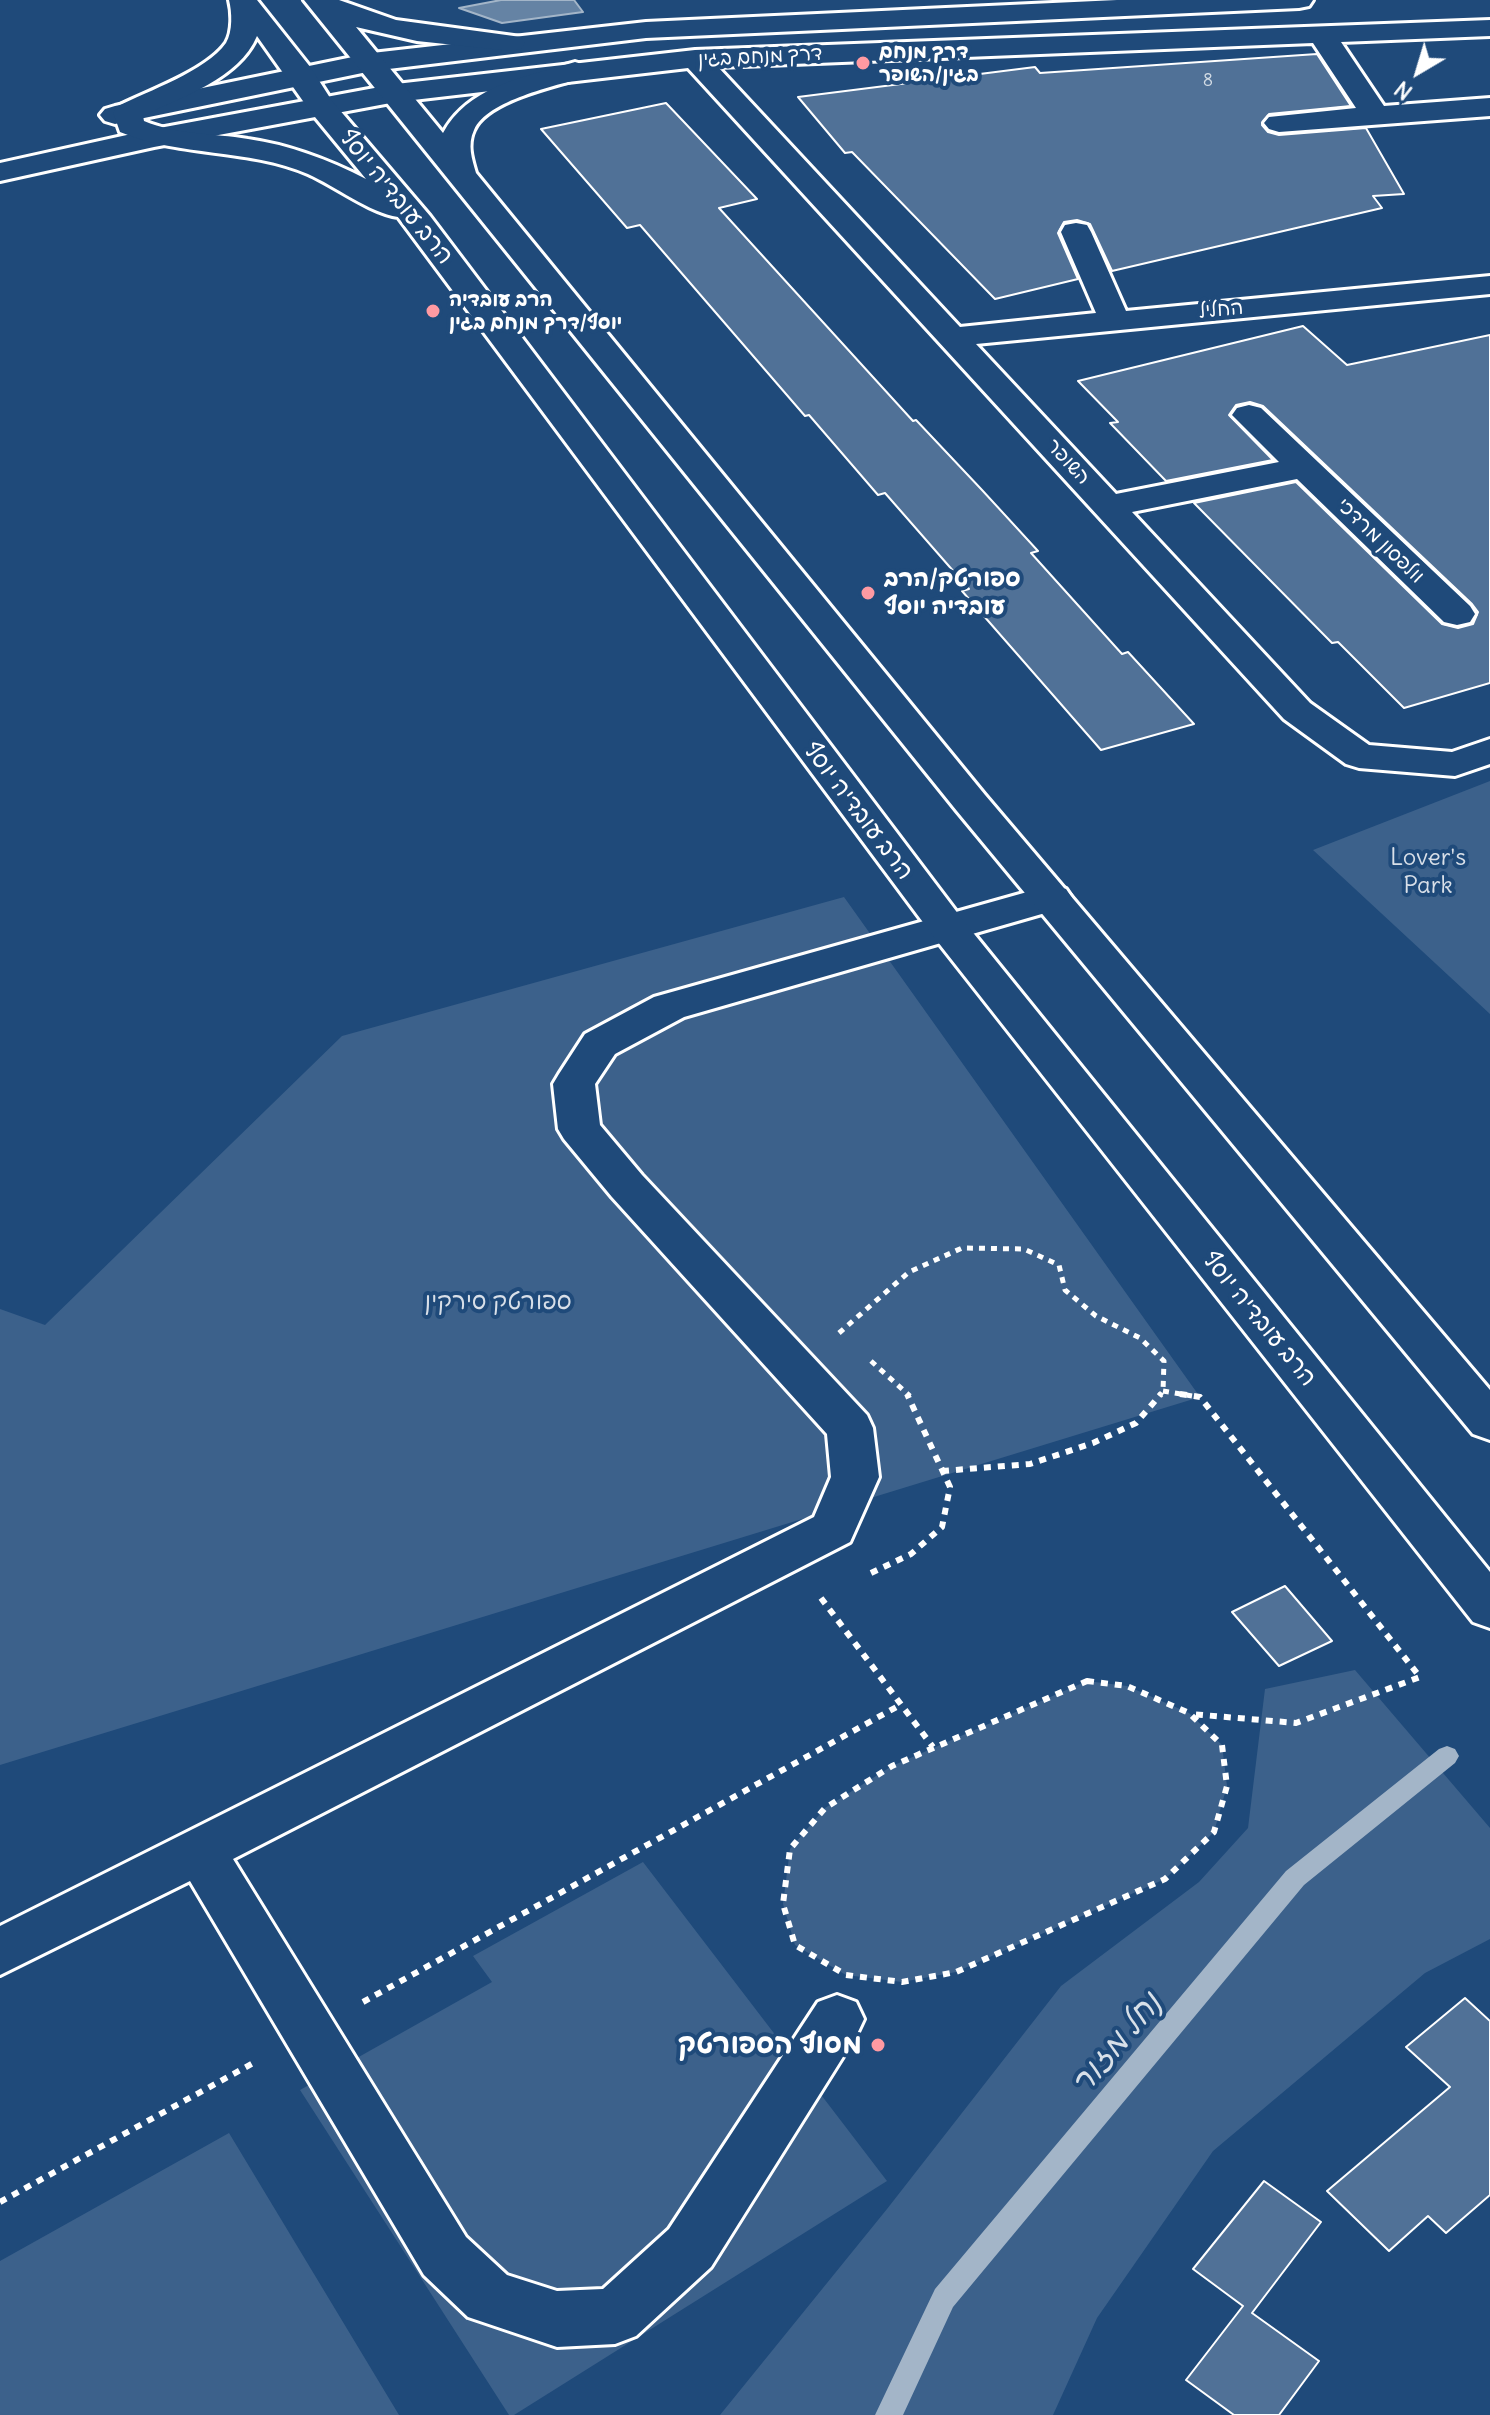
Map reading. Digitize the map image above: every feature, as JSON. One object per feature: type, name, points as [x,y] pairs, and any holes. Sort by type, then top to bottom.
[{"type":"main road","points":[[319,0],[346,14],[383,25],[511,43]]},
{"type":"main road","points":[[319,0],[971,803],[1490,1422]]},
{"type":"main road","name":"דרך מנחם בגין","points":[[311,90],[372,62],[511,43],[637,20],[1299,0]]},
{"type":"main road","points":[[128,112],[216,65],[238,45],[246,25],[244,1]]},
{"type":"main road","name":"הרב עובדיה יוסף","points":[[244,1],[311,90],[419,223],[948,928],[1490,1608]]},
{"type":"main road","name":"דרך מנחם בגין","points":[[311,90],[396,93],[695,59],[1490,28]]},
{"type":"main road","points":[[1321,34],[1375,115]]},
{"type":"main road","name":"השופר","points":[[695,59],[1297,711],[1359,756],[1455,764],[1490,751]]},
{"type":"main road","points":[[461,173],[455,147],[460,127],[475,110],[494,98],[575,71]]},
{"type":"main road","points":[[86,122],[128,112],[311,90]]},
{"type":"main road","points":[[0,172],[154,138],[311,90]]},
{"type":"main road","points":[[1279,123],[1490,107]]},
{"type":"main road","points":[[128,112],[130,126],[154,138],[213,142],[269,151],[312,165],[360,187],[419,223]]},
{"type":"main road","points":[[1076,232],[1115,321]]},
{"type":"main road","name":"החליל","points":[[952,337],[1490,285]]},
{"type":"main road","name":"וולפסון מרדכי","points":[[1249,415],[1457,614]]},
{"type":"main road","points":[[1108,506],[1303,468]]},
{"type":"main road","points":[[0,1952],[833,1529],[855,1477],[850,1428],[627,1186],[579,1129],[574,1084],[600,1044],[669,1007],[1052,898]]},
{"type":"main road","points":[[200,1851],[445,2256],[489,2297],[557,2319],[615,2316],[690,2248],[837,2019]]},
{"type":"path","points":[[839,1333],[909,1272],[962,1248],[1024,1249],[1059,1265],[1065,1290],[1096,1316],[1140,1338],[1164,1361],[1163,1391],[1136,1423],[1093,1443],[1030,1464],[942,1471]]},
{"type":"path","points":[[1163,1391],[1200,1397],[1420,1677],[1296,1723],[1189,1713],[1127,1686],[1087,1681],[892,1766],[825,1808],[790,1849],[783,1904],[795,1945],[846,1975],[902,1982],[956,1972],[1165,1879],[1214,1832],[1227,1786],[1222,1745],[1189,1713]]},
{"type":"path","points":[[0,2202],[902,1704]]},
{"type":"green space","name":"Lover's Park","points":[[1490,781],[1490,1014],[1313,850]]},
{"type":"green space","name":"ספורטק סירקין","points":[[844,897],[1200,1397],[0,1765],[0,1309],[45,1325],[342,1036]]},
{"type":"green space","points":[[1355,1670],[1490,1828],[1490,1939],[1425,1973],[1213,2151],[1097,2318],[1053,2415],[720,2415],[887,2209],[1061,1986],[1199,1882],[1248,1828],[1265,1689]]},
{"type":"green space","points":[[1087,1681],[1127,1686],[1189,1713],[1222,1745],[1227,1786],[1214,1832],[1165,1879],[956,1972],[902,1982],[846,1975],[795,1945],[783,1904],[790,1849],[825,1808],[892,1766]]},
{"type":"green space","points":[[643,1862],[887,2181],[514,2415],[509,2415],[300,2090],[492,1982],[473,1956]]},
{"type":"green space","points":[[229,2133],[399,2415],[0,2415],[0,2261]]},
{"type":"shaded area","points":[[501,0],[574,0],[583,12],[502,23],[459,8]]},
{"type":"building","points":[[1317,54],[1351,106],[1269,114],[1262,125],[1268,132],[1279,135],[1366,128],[1404,194],[1373,196],[1382,208],[1112,271],[1090,224],[1077,220],[1064,222],[1058,233],[1078,279],[995,299],[852,152],[845,153],[798,97],[1035,67],[1040,73]]},
{"type":"building","points":[[666,103],[757,199],[719,208],[913,421],[916,420],[1038,551],[1031,553],[1122,654],[1128,652],[1194,724],[1101,750],[962,591],[969,589],[885,493],[878,495],[809,415],[805,416],[640,225],[627,228],[541,129]]},
{"type":"building","points":[[1303,326],[1347,365],[1490,335],[1490,683],[1404,708],[1338,642],[1332,643],[1194,503],[1296,482],[1442,624],[1458,628],[1473,624],[1478,612],[1472,604],[1263,406],[1250,402],[1236,405],[1229,415],[1273,460],[1166,481],[1110,423],[1118,422],[1078,381]]},
{"type":"building","points":[[1285,1586],[1332,1641],[1279,1666],[1232,1612]]},
{"type":"building","points":[[1465,1998],[1490,2021],[1490,2195],[1446,2233],[1428,2216],[1389,2251],[1327,2191],[1450,2087],[1406,2047]]},
{"type":"building","points":[[1264,2181],[1321,2222],[1252,2313],[1319,2361],[1279,2415],[1234,2415],[1186,2380],[1243,2306],[1193,2269]]},
{"type":"waterway","name":"נחל מזור","points":[[889,2415],[944,2298],[1295,1878],[1447,1756]]},
{"type":"place","name":"דרך מנחם בגין/השופר","points":[[863,63]]},
{"type":"place","name":"הרב עובדיה יוסף/דרך מנחם בגין","points":[[433,311]]},
{"type":"place","name":"ספורטק/הרב עובדיה יוסף","points":[[868,593]]},
{"type":"place","name":"מסוף הספורטק","points":[[878,2045]]}]
